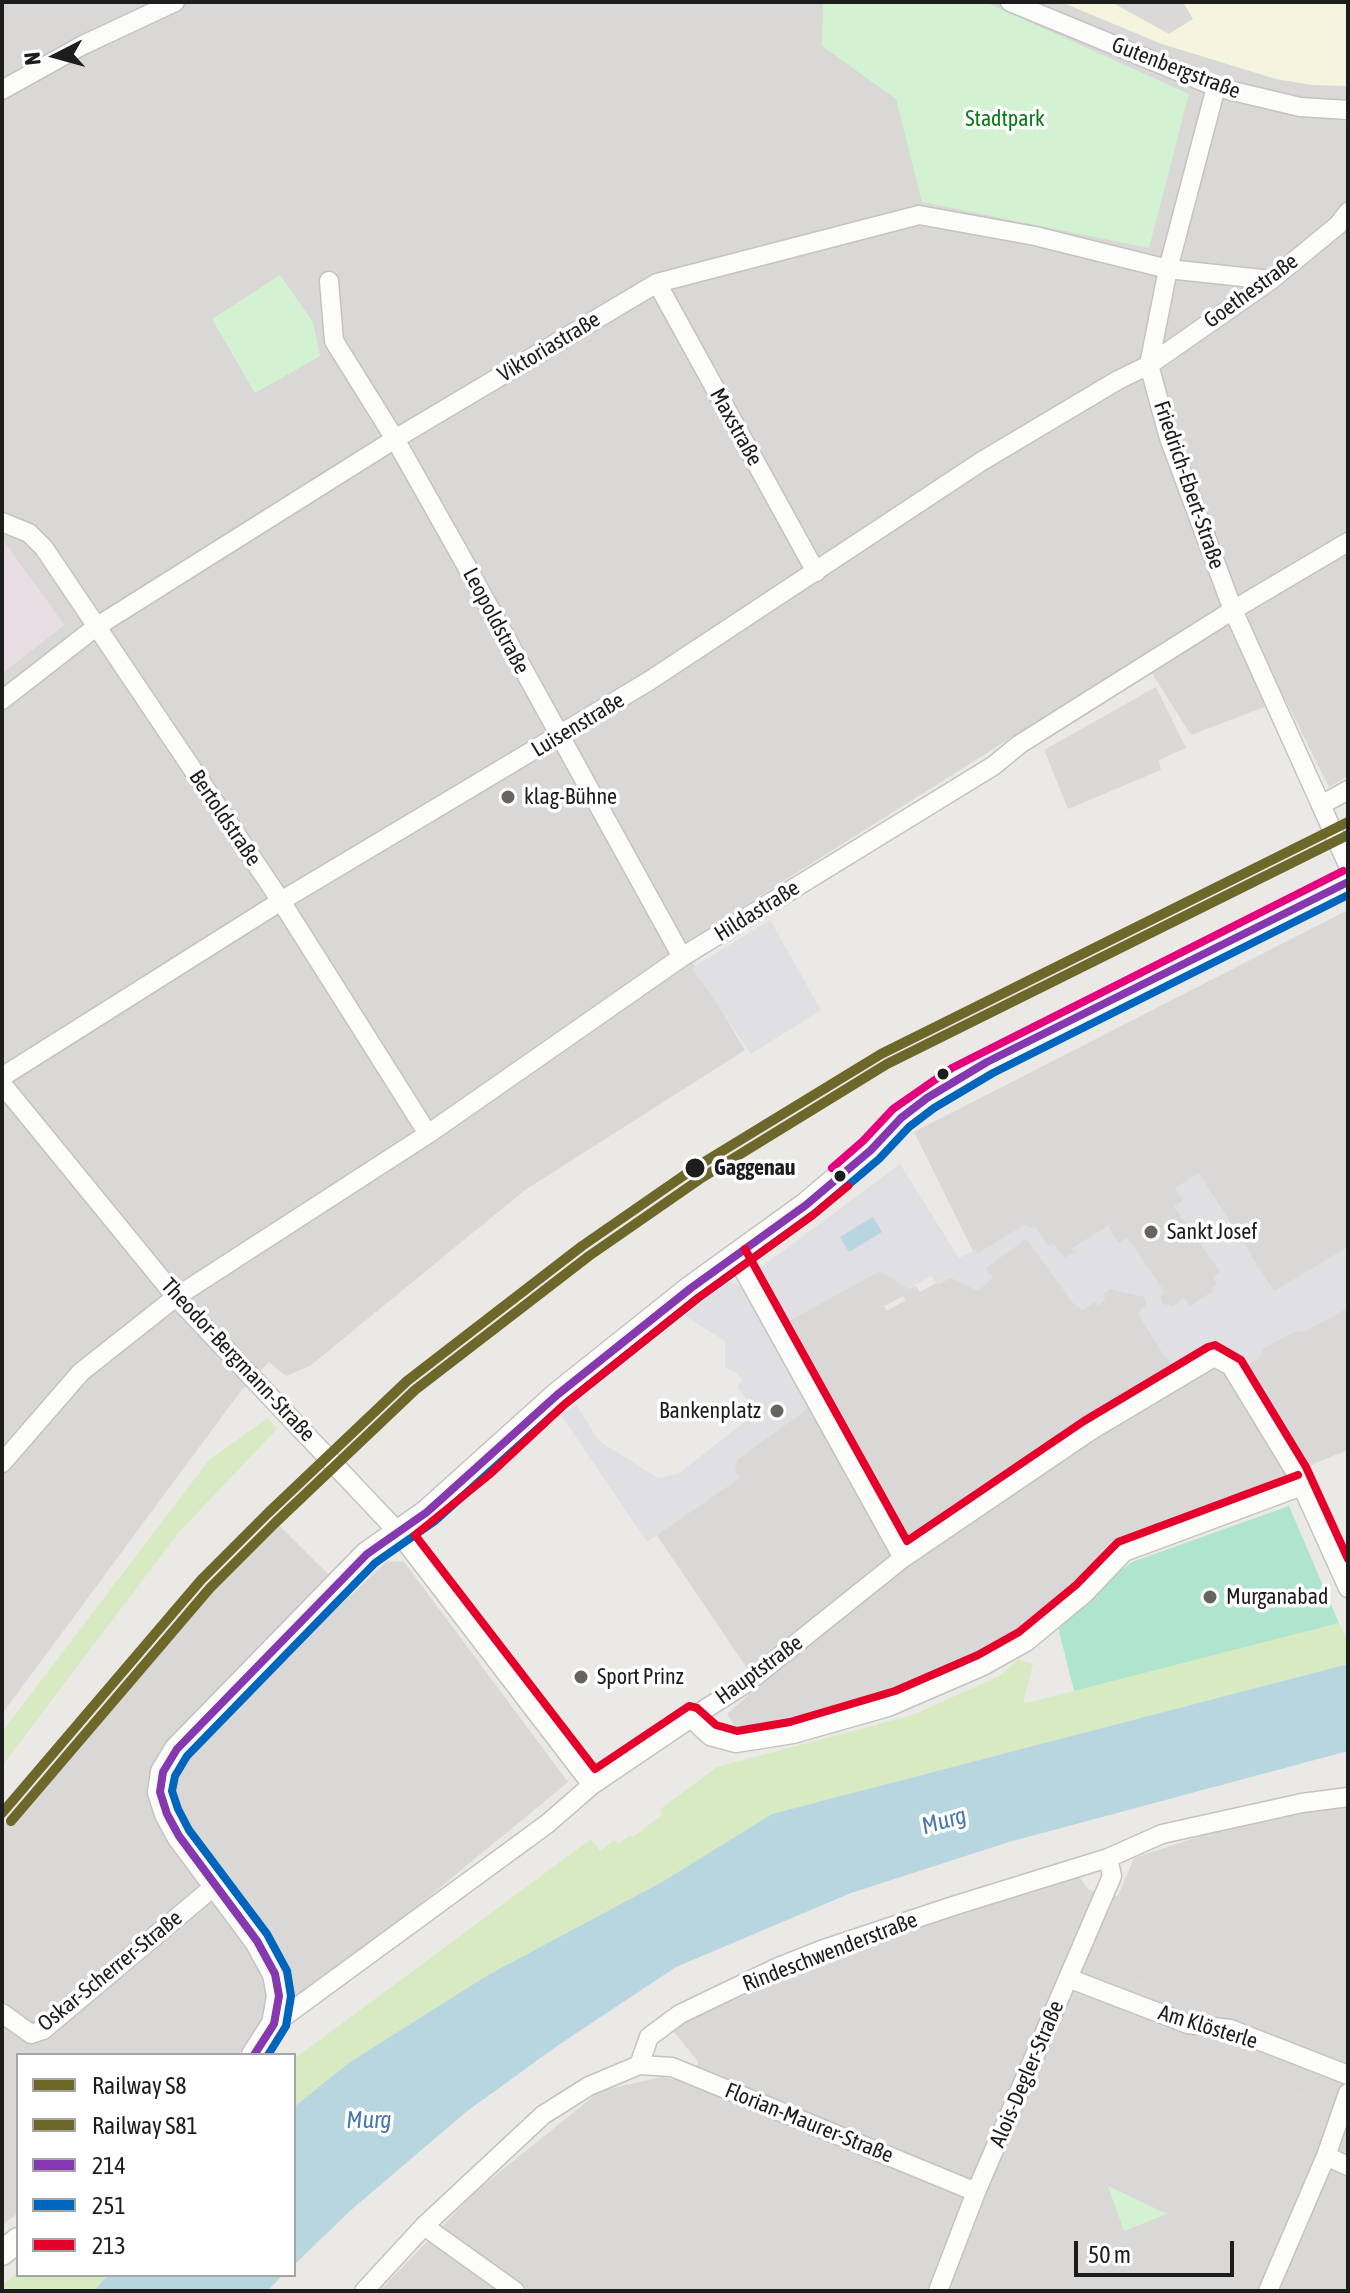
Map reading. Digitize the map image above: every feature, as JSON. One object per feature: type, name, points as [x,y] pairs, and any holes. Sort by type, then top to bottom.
[{"type":"street","points":[[2,90],[83,45],[175,2]]},
{"type":"street","name":"Gutenbergstraße","points":[[1010,2],[1216,87],[1300,107],[1348,110]]},
{"type":"street","name":"Friedrich-Ebert-Straße","points":[[1216,87],[1168,269],[1149,365],[1169,438],[1233,610],[1348,865]]},
{"type":"street","name":"Goethestraße","points":[[1149,365],[1271,280],[1338,225],[1348,212]]},
{"type":"street","name":"Viktoriastraße","points":[[2,700],[96,627],[395,439],[657,283],[919,215],[1035,236],[1168,269],[1271,280]]},
{"type":"street","name":"Leopoldstraße","points":[[329,281],[334,341],[395,439],[682,957]]},
{"type":"street","name":"Maxstraße","points":[[657,283],[816,572]]},
{"type":"street","name":"Luisenstraße","points":[[2,1077],[281,901],[559,737],[982,461],[1118,380],[1149,365]]},
{"type":"street","name":"Bertoldstraße","points":[[2,522],[29,533],[44,548],[281,901],[428,1134]]},
{"type":"street","name":"Hildastraße","points":[[2,1463],[81,1372],[176,1297],[428,1134],[682,957],[993,766],[1020,744],[1233,610],[1348,542]]},
{"type":"street","points":[[1321,805],[1348,790]]},
{"type":"street","points":[[255,2053],[274,2024],[279,1996],[275,1974],[257,1941],[179,1836],[167,1814],[160,1792],[163,1772],[177,1749],[367,1554],[427,1512],[557,1395],[735,1255],[806,1205],[871,1150],[901,1118],[947,1085],[987,1062],[1348,882]]},
{"type":"street","name":"Theodor-Bergmann-Straße","points":[[2,1084],[176,1297],[398,1532],[592,1785]]},
{"type":"street","points":[[735,1255],[903,1558]]},
{"type":"street","name":"Hauptstraße","points":[[274,2024],[547,1824],[592,1785],[748,1682],[903,1558],[1090,1431],[1214,1357],[1231,1366],[1302,1486]]},
{"type":"street","points":[[691,1718],[710,1736],[736,1743],[793,1734],[888,1707],[983,1666],[1026,1642],[1084,1594],[1124,1552],[1302,1486],[1348,1588]]},
{"type":"street","name":"Rindeschwenderstraße","points":[[639,2065],[649,2037],[680,2014],[778,1967],[953,1906],[1108,1858],[1162,1834],[1302,1803],[1348,1797]]},
{"type":"street","name":"Alois-Degler-Straße","points":[[938,2291],[976,2192],[1112,1876],[1108,1858]]},
{"type":"street","name":"Oskar-Scherrer-Straße","points":[[2,2013],[31,2034],[43,2030],[217,1884]]},
{"type":"street","name":"Am Klösterle","points":[[1068,1978],[1188,2024],[1230,2029],[1348,2075]]},
{"type":"street","points":[[364,2291],[424,2226],[543,2115],[589,2086],[639,2065]]},
{"type":"street","name":"Florian-Maurer-Straße","points":[[639,2065],[672,2067],[976,2192]]},
{"type":"street","points":[[1268,2291],[1326,2156],[1348,2093]]},
{"type":"street","points":[[1326,2156],[1348,2166]]},
{"type":"street","points":[[424,2226],[515,2291]]},
{"type":"shaded area","points":[[2,2],[1348,2],[1348,776],[1329,787],[1285,699],[1191,735],[1141,656],[682,945],[745,1050],[525,1190],[310,1366],[286,1376],[269,1362],[240,1392],[2,1714],[2,673],[64,625],[2,539]]},
{"type":"shaded area","points":[[1061,2],[1348,2],[1348,86],[1312,85],[1276,79],[1162,44]]},
{"type":"shaded area","points":[[1111,2],[1183,2],[1193,19],[1169,34]]},
{"type":"shaded area","points":[[2,539],[64,625],[2,673]]},
{"type":"shaded area","points":[[740,685],[768,724],[627,826],[598,772]]},
{"type":"shaded area","points":[[1156,687],[1186,748],[1159,760],[1161,770],[1068,809],[1044,750]]},
{"type":"shaded area","points":[[1346,911],[1348,1450],[1116,1543],[1107,1556],[1049,1612],[967,1667],[870,1706],[796,1731],[740,1733],[727,1714],[759,1686],[656,1534],[736,1457],[828,1392],[787,1316],[866,1274],[887,1311],[977,1259],[914,1132]]},
{"type":"shaded area","points":[[770,920],[821,1010],[751,1054],[692,968]]},
{"type":"shaded area","points":[[900,1164],[959,1258],[975,1250],[978,1253],[1024,1225],[1037,1229],[1048,1246],[1053,1243],[1064,1258],[1074,1252],[1072,1248],[1108,1226],[1119,1243],[1127,1237],[1164,1291],[1160,1298],[1163,1304],[1173,1306],[1184,1298],[1190,1306],[1213,1291],[1217,1284],[1213,1277],[1220,1272],[1174,1207],[1183,1200],[1175,1188],[1199,1173],[1274,1291],[1348,1247],[1348,1308],[1304,1332],[1295,1331],[1263,1349],[1261,1358],[1243,1368],[1231,1352],[1208,1348],[1176,1366],[1164,1356],[1139,1315],[1141,1309],[1147,1306],[1144,1297],[1109,1289],[1104,1294],[1105,1301],[1098,1306],[1095,1302],[1083,1310],[1073,1303],[1026,1239],[986,1268],[993,1278],[978,1291],[951,1278],[938,1285],[931,1276],[909,1289],[880,1271],[782,1325],[760,1285],[760,1268]]},
{"type":"shaded area","points":[[880,1270],[909,1289],[916,1286],[922,1295],[938,1285],[969,1326],[953,1337],[997,1403],[964,1426],[927,1370],[903,1324],[915,1316],[903,1296],[881,1308],[866,1278]]},
{"type":"shaded area","name":"Bankenplatz","points":[[727,1281],[741,1286],[749,1298],[806,1401],[806,1410],[737,1460],[735,1471],[740,1478],[647,1542],[561,1415],[576,1404],[599,1441],[658,1478],[678,1474],[747,1420],[750,1403],[737,1387],[742,1380],[736,1372],[725,1368],[725,1341],[688,1318],[683,1311]]},
{"type":"shaded area","points":[[275,1521],[350,1596],[387,1561],[404,1562],[568,1782],[239,2053],[16,2053],[16,2214],[2,2225],[2,1827]]},
{"type":"shaded area","points":[[1348,1804],[1348,2291],[379,2291],[476,2191],[600,2091],[662,2077],[691,2082],[698,2062],[671,2028],[762,1981],[884,1936],[1077,1874],[1089,1890],[1118,1896],[1134,1858],[1222,1829]]},
{"type":"shaded area","points":[[1107,1967],[1168,1991],[1170,2012],[1110,1987]]},
{"type":"shaded area","points":[[1230,2041],[1281,2063],[1271,2072],[1220,2050]]},
{"type":"shaded area","points":[[1267,2080],[1307,2094],[1282,2155],[1277,2154],[1270,2173],[1276,2176],[1257,2224],[1216,2204]]},
{"type":"green space","name":"Stadtpark","points":[[823,2],[985,2],[1189,94],[1149,248],[922,202],[896,99],[822,46]]},
{"type":"green space","points":[[280,275],[313,322],[320,356],[255,393],[212,319]]},
{"type":"green space","points":[[268,1418],[277,1429],[179,1532],[2,1766],[2,1732],[209,1460]]},
{"type":"green space","name":"Murganabad","points":[[1289,1506],[1339,1623],[1074,1691],[1058,1627],[1121,1570],[1132,1562]]},
{"type":"green space","points":[[1339,1623],[1348,1641],[1348,1664],[772,1814],[662,1882],[488,1975],[350,2062],[296,2105],[296,2058],[591,1839],[600,1851],[614,1840],[619,1844],[630,1835],[633,1837],[662,1815],[659,1810],[717,1767],[913,1715],[1001,1675],[1018,1659],[1033,1664],[1023,1704]]},
{"type":"green space","points":[[1108,2186],[1167,2214],[1124,2231]]},
{"type":"green space","points":[[16,2274],[16,2277],[106,2277],[94,2291],[2,2291],[2,2285]]},
{"type":"water","points":[[873,1217],[882,1232],[849,1252],[840,1237]]},
{"type":"water","name":"Murg","points":[[1348,1664],[1348,1751],[1009,1842],[851,1893],[676,1967],[557,2046],[466,2112],[351,2210],[296,2263],[296,2105],[350,2062],[488,1975],[662,1882],[772,1814]]},
{"type":"water","points":[[106,2277],[281,2277],[267,2291],[94,2291]]},
{"type":"rail line","name":"S8","points":[[2,1813],[201,1580],[268,1513],[407,1381],[582,1246],[696,1167],[881,1054],[1348,822]]},
{"type":"rail line","name":"S81","points":[[11,1821],[210,1588],[276,1522],[415,1390],[589,1256],[703,1177],[887,1064],[1348,835]]},
{"type":"transit line","points":[[832,1168],[893,1109],[952,1068],[1343,871]]},
{"type":"transit line","name":"214","points":[[255,2053],[274,2024],[279,1996],[275,1974],[257,1941],[179,1836],[167,1814],[160,1792],[163,1772],[177,1749],[367,1554],[427,1512],[557,1395],[691,1288],[806,1205],[927,1098],[987,1062],[1348,882]]},
{"type":"transit line","name":"251","points":[[269,2053],[286,2026],[291,1996],[287,1971],[267,1934],[189,1830],[178,1809],[172,1791],[175,1776],[187,1756],[375,1563],[435,1521],[565,1404],[698,1298],[814,1214],[934,1108],[993,1073],[1348,895]]},
{"type":"transit line","name":"213","points":[[848,1186],[698,1298],[565,1404],[489,1475],[415,1535],[595,1769],[689,1706],[697,1708],[716,1725],[737,1731],[790,1722],[895,1691],[978,1655],[1019,1632],[1076,1585],[1118,1542],[1298,1475]]},
{"type":"transit line","name":"213","points":[[745,1249],[907,1541],[1084,1421],[1215,1345],[1241,1360],[1306,1467],[1348,1559]]},
{"type":"place","name":"klag-Bühne","points":[[508,797]]},
{"type":"place","name":"Gaggenau","points":[[695,1168]]},
{"type":"place","name":"Sankt Josef","points":[[1151,1232]]},
{"type":"place","name":"Bankenplatz","points":[[777,1411]]},
{"type":"place","name":"Murganabad","points":[[1210,1597]]},
{"type":"place","name":"Sport Prinz","points":[[581,1677]]}]
